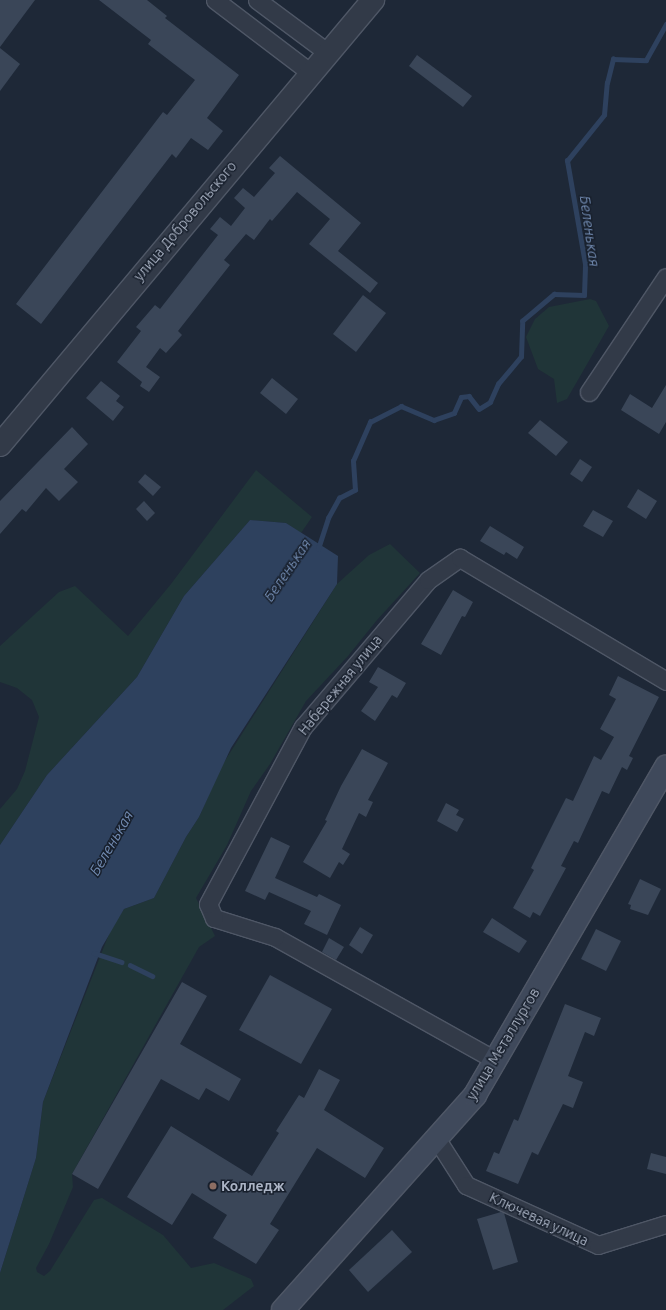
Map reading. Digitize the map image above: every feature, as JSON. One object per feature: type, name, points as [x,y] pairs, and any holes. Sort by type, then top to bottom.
[{"type":"main road","name":"улица Металлургов","points":[[283,1310],[475,1095],[666,767]]},
{"type":"street","points":[[215,0],[311,73]]},
{"type":"street","points":[[257,0],[328,53]]},
{"type":"street","name":"улица Добровольского","points":[[0,445],[373,0]]},
{"type":"street","points":[[589,392],[666,277]]},
{"type":"street","name":"Набережная улица","points":[[495,1060],[275,937],[214,918],[208,904],[303,727],[428,580],[460,558],[666,681]]},
{"type":"street","name":"Ключевая улица","points":[[436,1138],[466,1185],[598,1245],[666,1224]]},
{"type":"green space","points":[[590,299],[596,301],[609,326],[567,399],[557,403],[554,379],[538,369],[526,337],[535,319],[549,307]]},
{"type":"green space","points":[[256,470],[312,517],[301,533],[286,523],[250,520],[184,596],[137,677],[47,775],[0,845],[0,809],[17,789],[25,771],[39,717],[32,700],[17,688],[0,682],[0,646],[59,592],[75,586],[128,636],[171,584]]},
{"type":"green space","points":[[390,544],[420,573],[377,620],[348,656],[306,701],[270,764],[251,791],[227,845],[196,898],[215,936],[199,947],[72,1174],[73,1187],[49,1244],[36,1268],[37,1272],[44,1276],[50,1271],[94,1200],[102,1198],[163,1235],[191,1268],[214,1263],[251,1279],[254,1286],[223,1310],[0,1310],[0,1273],[36,1158],[43,1102],[111,929],[124,909],[154,898],[186,837],[199,817],[221,767],[337,584],[369,555]]},
{"type":"water","points":[[250,520],[286,523],[338,556],[337,584],[231,748],[199,817],[186,837],[154,898],[124,909],[102,947],[43,1102],[36,1158],[0,1273],[0,845],[47,775],[137,677],[184,596]]},
{"type":"building","points":[[0,0],[35,0],[0,47]]},
{"type":"building","points":[[99,0],[147,0],[167,16],[165,18],[239,75],[207,118],[223,131],[208,150],[191,138],[176,158],[172,154],[41,324],[16,304],[163,112],[167,115],[195,80],[148,44],[151,40]]},
{"type":"building","points":[[0,48],[20,64],[0,91]]},
{"type":"building","points":[[417,55],[472,96],[463,107],[409,66]]},
{"type":"building","points":[[280,156],[361,223],[338,251],[378,283],[370,293],[309,244],[330,219],[297,192],[272,221],[270,219],[254,240],[246,234],[224,260],[230,265],[178,331],[182,335],[166,353],[160,348],[146,367],[160,377],[149,392],[140,386],[142,382],[117,362],[141,331],[136,327],[155,305],[160,309],[218,235],[210,229],[220,217],[231,226],[245,208],[234,198],[243,188],[254,197],[275,173],[269,168]]},
{"type":"building","points":[[363,295],[386,313],[356,352],[333,334]]},
{"type":"building","points":[[272,378],[298,399],[286,414],[260,393]]},
{"type":"building","points":[[101,381],[120,396],[116,401],[124,407],[113,421],[86,398]]},
{"type":"building","points":[[666,385],[666,422],[659,434],[621,410],[630,394],[652,408]]},
{"type":"building","points":[[540,420],[568,442],[556,456],[528,433]]},
{"type":"building","points":[[72,427],[88,444],[64,469],[78,482],[59,501],[46,488],[26,512],[22,509],[0,534],[0,501]]},
{"type":"building","points":[[580,459],[592,467],[582,482],[570,474]]},
{"type":"building","points":[[145,474],[161,487],[153,496],[138,482]]},
{"type":"building","points":[[638,489],[657,501],[646,519],[627,507]]},
{"type":"building","points":[[144,501],[155,513],[147,521],[136,509]]},
{"type":"building","points":[[593,510],[613,521],[603,537],[583,526]]},
{"type":"building","points":[[490,526],[524,547],[517,559],[506,552],[504,555],[480,541]]},
{"type":"building","points":[[453,590],[473,602],[465,617],[462,616],[441,655],[421,644]]},
{"type":"building","points":[[378,667],[406,683],[397,698],[392,695],[375,721],[361,711],[378,687],[369,682]]},
{"type":"building","points":[[618,676],[659,697],[629,756],[633,758],[627,770],[622,767],[609,794],[602,791],[578,843],[574,841],[561,866],[566,868],[540,916],[533,912],[530,918],[513,908],[534,870],[531,868],[566,798],[573,801],[594,756],[601,760],[614,737],[600,729],[616,699],[609,695]]},
{"type":"building","points":[[362,749],[388,763],[368,800],[373,802],[366,817],[359,813],[342,849],[350,854],[343,865],[339,862],[330,878],[303,862],[327,821],[325,820],[341,786]]},
{"type":"building","points":[[446,803],[459,810],[456,815],[464,819],[457,832],[437,821]]},
{"type":"building","points":[[271,837],[290,846],[275,878],[317,897],[319,894],[341,905],[327,935],[304,924],[311,911],[269,892],[265,900],[245,891]]},
{"type":"building","points":[[640,879],[661,889],[648,915],[630,909],[631,905],[628,904]]},
{"type":"building","points":[[492,918],[527,941],[519,953],[483,932]]},
{"type":"building","points":[[360,927],[373,935],[362,954],[349,945]]},
{"type":"building","points":[[596,929],[621,941],[606,971],[581,959]]},
{"type":"building","points":[[329,938],[344,947],[336,960],[322,952]]},
{"type":"building","points":[[270,975],[332,1009],[301,1064],[239,1030]]},
{"type":"building","points":[[182,982],[207,996],[180,1044],[241,1079],[229,1101],[206,1088],[199,1100],[161,1079],[98,1189],[72,1174]]},
{"type":"building","points":[[565,1004],[601,1018],[594,1036],[585,1032],[568,1076],[583,1082],[573,1108],[563,1104],[538,1155],[532,1152],[518,1184],[486,1171],[494,1152],[499,1154],[514,1119],[518,1121]]},
{"type":"building","name":"Колледж","points":[[319,1069],[340,1080],[324,1110],[384,1148],[365,1178],[317,1148],[270,1224],[279,1230],[256,1264],[213,1238],[227,1215],[192,1193],[172,1225],[127,1197],[171,1126],[252,1176],[279,1133],[276,1131],[299,1095],[304,1098]]},
{"type":"building","points":[[651,1153],[666,1157],[666,1174],[647,1169]]},
{"type":"building","points":[[501,1212],[504,1213],[518,1262],[493,1270],[477,1219]]},
{"type":"building","points":[[392,1230],[412,1252],[368,1292],[349,1270]]},
{"type":"waterway","name":"Беленькая","points":[[318,549],[328,518],[339,498],[355,490],[353,461],[370,422],[401,406],[434,420],[454,413],[461,397],[469,396],[479,409],[490,402],[498,384],[521,357],[522,321],[554,294],[584,295],[585,264],[567,161],[604,115],[607,83],[613,59],[646,60],[666,24]]},
{"type":"waterway","points":[[94,953],[122,962]]},
{"type":"waterway","points":[[130,965],[153,976]]},
{"type":"place","name":"Колледж","points":[[213,1186]]}]
